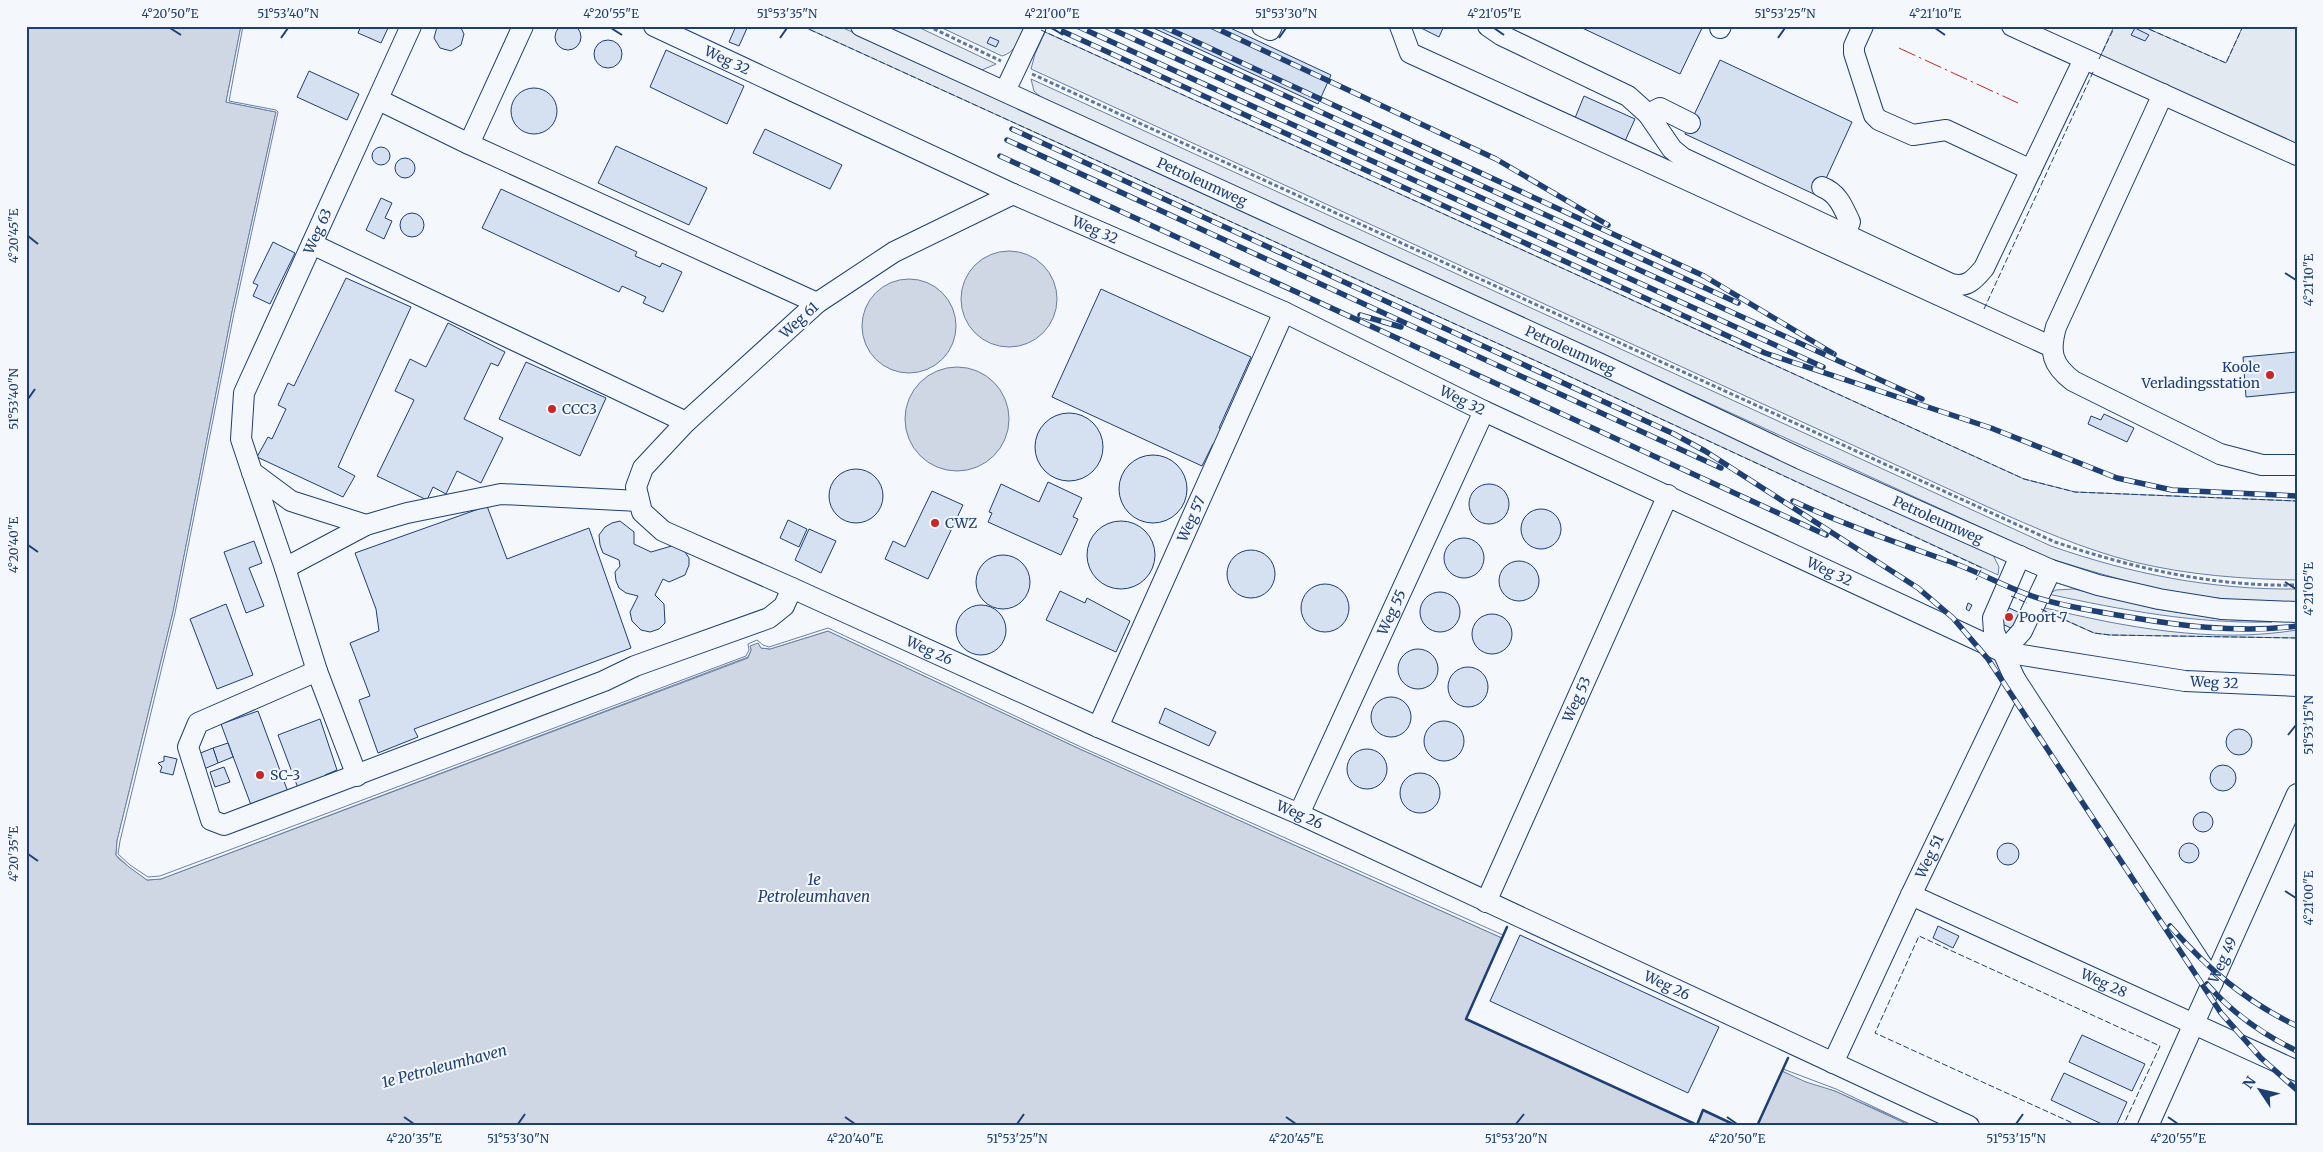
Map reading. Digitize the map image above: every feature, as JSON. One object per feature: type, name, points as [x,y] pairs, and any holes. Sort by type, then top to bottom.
[{"type":"street","name":"Weg 63","points":[[252,472],[241,439],[244,393],[379,100],[411,26]]},
{"type":"street","points":[[469,144],[523,26]]},
{"type":"street","name":"Weg 32","points":[[654,26],[1013,194],[1284,312],[1484,411],[2003,652],[2185,682],[2297,686]]},
{"type":"street","name":"Petroleumweg","points":[[861,26],[1605,366],[1801,459],[2051,570],[2127,593],[2183,604],[2253,612],[2297,612]]},
{"type":"street","points":[[1005,91],[1036,26]]},
{"type":"street","points":[[1262,26],[1270,30],[1272,26]]},
{"type":"street","points":[[1400,26],[1410,53],[2052,347]]},
{"type":"street","points":[[1488,26],[1501,35],[1628,96],[1648,114],[1672,148],[1683,158],[1951,284],[1960,286],[1968,284],[1984,268],[2084,59]]},
{"type":"street","points":[[1863,26],[1854,46],[1854,53],[1874,115],[1879,120],[1913,135],[1946,130],[2031,170]]},
{"type":"street","points":[[2012,26],[2297,155]]},
{"type":"street","points":[[2163,94],[2056,327],[2052,347],[2053,358],[2060,372],[2073,381],[2208,449],[2233,459],[2262,465],[2297,465]]},
{"type":"street","points":[[379,100],[469,144],[817,303]]},
{"type":"street","points":[[1648,114],[1660,108],[1690,123]]},
{"type":"street","points":[[1822,186],[1831,190],[1837,196],[1850,222],[1845,234]]},
{"type":"street","name":"Weg 61","points":[[639,501],[636,487],[643,468],[686,422],[817,303],[894,252],[1013,194]]},
{"type":"street","points":[[312,244],[686,422]]},
{"type":"street","name":"Weg 57","points":[[1098,728],[1284,312]]},
{"type":"street","name":"Weg 55","points":[[1298,814],[1484,411]]},
{"type":"street","points":[[252,472],[291,501],[366,525]]},
{"type":"street","points":[[252,472],[285,568],[317,672],[357,776]]},
{"type":"street","points":[[285,568],[366,525],[407,513],[501,494],[639,501]]},
{"type":"street","name":"Weg 53","points":[[1486,902],[1668,495]]},
{"type":"street","name":"Weg 26","points":[[639,501],[642,512],[663,532],[792,588],[1098,728],[1298,814],[1969,1126]]},
{"type":"street","points":[[2020,556],[1993,618],[1994,632],[2015,679],[2212,982]]},
{"type":"street","points":[[2003,652],[2022,631],[2051,570]]},
{"type":"street","points":[[317,672],[198,723],[188,747],[211,820],[224,825],[604,681],[636,666],[769,618],[784,606],[792,588]]},
{"type":"street","name":"Weg 51","points":[[1833,1064],[1911,895],[2015,679]]},
{"type":"street","name":"Weg 49","points":[[2148,1126],[2297,794]]},
{"type":"street","name":"Weg 28","points":[[1911,895],[2297,1071]]},
{"type":"path","name":"Petroleumweg","points":[[928,26],[1016,68],[2056,542],[2089,554],[2140,567],[2189,576],[2239,582],[2297,585]]},
{"type":"shaded area","points":[[802,26],[839,26],[1993,555],[1999,567],[1998,575],[1545,365]]},
{"type":"shaded area","points":[[885,26],[916,26],[996,64],[982,70]]},
{"type":"shaded area","points":[[938,26],[1028,26],[1011,52],[1002,56]]},
{"type":"shaded area","points":[[2114,26],[2142,26],[2226,63],[2243,26],[2297,26],[2297,146],[2100,57]]},
{"type":"shaded area","points":[[1045,32],[2024,479],[2075,492],[2297,501],[2297,580],[2215,576],[2134,562],[2078,544],[2006,515],[1031,69],[1035,54]]},
{"type":"shaded area","points":[[1031,79],[2051,546],[2111,565],[2172,578],[2234,587],[2297,589],[2297,602],[2222,599],[2178,593],[2145,586],[2048,558],[1042,98],[1034,91]]},
{"type":"shaded area","points":[[2074,589],[2157,609],[2220,619],[2272,622],[2215,621],[2159,615],[2048,594],[2056,590]]},
{"type":"shaded area","points":[[2041,607],[2104,621],[2168,631],[2233,635],[2297,630],[2297,638],[2110,635],[2094,633],[2040,609]]},
{"type":"water","name":"1e Petroleumhaven","points":[[26,26],[241,26],[226,102],[276,112],[232,312],[173,612],[117,841],[116,855],[119,859],[147,880],[161,879],[748,658],[751,650],[750,646],[758,642],[761,648],[770,649],[828,631],[1080,749],[1502,938],[1466,1019],[1696,1125],[1703,1110],[1737,1126],[26,1126]]},
{"type":"water","points":[[1009,251],[1027,255],[1043,265],[1053,281],[1057,299],[1053,317],[1043,333],[1027,343],[1009,347],[991,343],[975,333],[965,317],[961,299],[965,281],[975,265],[991,255]]},
{"type":"water","points":[[909,279],[927,282],[942,293],[953,308],[956,326],[953,344],[942,359],[927,370],[909,373],[891,370],[876,359],[865,344],[862,326],[865,308],[876,293],[891,282]]},
{"type":"water","points":[[957,367],[977,371],[994,382],[1005,399],[1009,419],[1005,439],[994,456],[977,467],[957,471],[937,467],[920,456],[909,439],[905,419],[909,399],[920,382],[937,371]]},
{"type":"water","points":[[1782,1071],[1835,1091],[1911,1126],[1757,1126]]},
{"type":"pier","points":[[241,26],[243,26],[229,101],[276,110],[278,112],[234,313],[175,613],[120,841],[118,854],[130,865],[148,877],[160,876],[746,656],[749,650],[748,644],[757,640],[769,647],[828,628],[1081,747],[1503,935],[1502,938],[1080,749],[828,631],[770,649],[761,648],[758,643],[750,646],[751,650],[748,657],[161,879],[147,880],[129,867],[116,855],[117,841],[173,612],[232,312],[276,112],[226,102]]},
{"type":"pier","points":[[1783,1069],[1836,1089],[1914,1126],[1835,1091],[1806,1082],[1782,1071]]},
{"type":"building","points":[[568,24],[577,28],[581,37],[577,46],[568,50],[559,46],[555,37],[559,28]]},
{"type":"building","points":[[361,26],[389,26],[381,43],[358,33]]},
{"type":"building","points":[[460,26],[464,34],[461,45],[451,51],[440,48],[434,38],[437,27]]},
{"type":"building","points":[[736,26],[748,26],[739,46],[729,42]]},
{"type":"building","points":[[1149,26],[1226,26],[1331,75],[1318,104]]},
{"type":"building","points":[[1417,26],[1444,26],[1439,37]]},
{"type":"building","points":[[1578,26],[1703,26],[1680,74]]},
{"type":"building","points":[[2135,28],[2149,35],[2145,41],[2131,35]]},
{"type":"building","points":[[990,37],[999,41],[996,47],[987,43]]},
{"type":"building","points":[[608,40],[618,44],[622,54],[618,64],[608,68],[598,64],[594,54],[598,44]]},
{"type":"building","points":[[666,50],[744,86],[727,124],[650,87]]},
{"type":"building","points":[[1720,60],[1852,122],[1818,196],[1685,134]]},
{"type":"building","points":[[309,71],[359,94],[347,120],[297,97]]},
{"type":"building","points":[[539,88],[543,89],[553,98],[556,102],[556,120],[547,130],[539,134],[529,134],[521,130],[512,120],[511,106],[515,98],[525,89]]},
{"type":"building","points":[[1584,96],[1635,119],[1625,141],[1575,118]]},
{"type":"building","points":[[765,129],[842,165],[830,189],[753,153]]},
{"type":"building","points":[[616,146],[707,188],[689,225],[598,183]]},
{"type":"building","points":[[381,147],[387,150],[390,156],[387,162],[381,165],[375,162],[372,156],[375,150]]},
{"type":"building","points":[[405,158],[412,161],[415,168],[412,175],[405,178],[398,175],[395,168],[398,161]]},
{"type":"building","points":[[501,189],[637,252],[635,256],[660,267],[662,263],[682,272],[663,312],[643,303],[646,297],[622,286],[619,292],[482,228]]},
{"type":"building","points":[[381,198],[392,203],[385,218],[392,221],[384,239],[366,230]]},
{"type":"building","points":[[412,213],[420,217],[424,225],[420,233],[412,237],[404,233],[400,225],[404,217]]},
{"type":"building","points":[[273,242],[295,253],[270,304],[253,296],[258,285],[253,283]]},
{"type":"building","points":[[346,278],[411,307],[338,467],[355,476],[343,497],[257,457],[268,437],[272,439],[286,409],[278,405],[288,383],[294,386]]},
{"type":"building","points":[[1101,289],[1251,357],[1219,428],[1224,430],[1217,445],[1213,444],[1202,466],[1052,397]]},
{"type":"building","points":[[448,323],[505,352],[498,366],[491,363],[464,419],[503,438],[481,483],[457,471],[446,494],[433,487],[427,500],[377,476],[414,400],[395,391],[410,359],[426,367]]},
{"type":"building","name":"Koole Verladingsstation","points":[[2297,352],[2297,392],[2246,397],[2243,357]]},
{"type":"building","name":"CCC3","points":[[526,362],[606,398],[580,456],[499,419]]},
{"type":"building","points":[[1069,413],[1082,416],[1093,423],[1100,434],[1103,447],[1100,460],[1093,471],[1082,478],[1069,481],[1056,478],[1045,471],[1038,460],[1035,447],[1038,434],[1045,423],[1056,416]]},
{"type":"building","points":[[2104,414],[2134,428],[2127,442],[2088,424],[2091,416],[2101,420]]},
{"type":"building","points":[[1153,455],[1166,458],[1177,465],[1184,476],[1187,489],[1184,502],[1177,513],[1166,520],[1153,523],[1140,520],[1129,513],[1122,502],[1119,489],[1122,476],[1129,465],[1140,458]]},
{"type":"building","points":[[856,469],[866,471],[875,477],[881,486],[883,496],[881,506],[875,515],[866,521],[856,523],[846,521],[837,515],[831,506],[829,496],[831,486],[837,477],[846,471]]},
{"type":"building","points":[[1048,482],[1082,498],[1073,517],[1078,519],[1061,555],[988,522],[992,513],[989,512],[1001,484],[1039,502]]},
{"type":"building","points":[[1493,484],[1500,487],[1506,493],[1509,504],[1508,512],[1500,521],[1493,524],[1485,524],[1478,521],[1470,512],[1469,500],[1472,493],[1481,485]]},
{"type":"building","name":"CWZ","points":[[932,491],[963,505],[928,579],[885,559],[893,541],[905,547]]},
{"type":"building","points":[[487,506],[507,559],[589,528],[631,648],[414,729],[418,737],[378,753],[359,700],[370,696],[350,643],[379,631],[376,609],[355,553]]},
{"type":"building","points":[[1545,509],[1552,512],[1558,518],[1561,529],[1560,537],[1552,546],[1545,549],[1537,549],[1530,546],[1522,537],[1521,525],[1524,518],[1533,510]]},
{"type":"building","points":[[788,520],[807,529],[799,547],[780,538]]},
{"type":"building","points":[[620,521],[634,532],[634,544],[651,552],[675,545],[683,549],[689,558],[689,565],[685,575],[669,582],[663,579],[655,595],[664,604],[665,623],[659,629],[650,632],[641,630],[632,621],[630,612],[638,596],[626,593],[619,588],[615,572],[620,566],[619,560],[603,553],[600,545],[599,535],[605,527]]},
{"type":"building","points":[[1121,521],[1134,524],[1145,531],[1152,542],[1155,555],[1152,568],[1145,579],[1134,586],[1121,589],[1108,586],[1097,579],[1090,568],[1087,555],[1090,542],[1097,531],[1108,524]]},
{"type":"building","points":[[809,529],[836,541],[821,573],[795,560]]},
{"type":"building","points":[[1468,538],[1475,541],[1481,547],[1484,558],[1483,566],[1475,575],[1468,578],[1460,578],[1453,575],[1445,566],[1444,554],[1447,547],[1456,539]]},
{"type":"building","points":[[254,541],[262,563],[249,568],[264,606],[246,613],[224,552]]},
{"type":"building","points":[[1251,550],[1260,552],[1268,557],[1273,565],[1275,574],[1273,583],[1268,591],[1260,596],[1251,598],[1242,596],[1234,591],[1229,583],[1227,574],[1229,565],[1234,557],[1242,552]]},
{"type":"building","points":[[1003,555],[1013,557],[1022,563],[1028,572],[1030,582],[1028,592],[1022,601],[1013,607],[1003,609],[993,607],[984,601],[978,592],[976,582],[978,572],[984,563],[993,557]]},
{"type":"building","points":[[1523,561],[1530,564],[1536,570],[1539,581],[1538,589],[1530,598],[1523,601],[1515,601],[1508,598],[1500,589],[1499,577],[1502,570],[1511,562]]},
{"type":"building","points":[[1325,584],[1334,586],[1342,591],[1347,599],[1349,608],[1347,617],[1342,625],[1334,630],[1325,632],[1316,630],[1308,625],[1303,617],[1301,608],[1303,599],[1308,591],[1316,586]]},
{"type":"building","points":[[1060,591],[1085,603],[1087,598],[1130,621],[1116,652],[1046,620]]},
{"type":"building","points":[[1444,592],[1451,595],[1457,601],[1460,612],[1459,620],[1451,629],[1444,632],[1436,632],[1429,629],[1421,620],[1420,608],[1423,601],[1432,593]]},
{"type":"building","points":[[1968,603],[1972,605],[1969,611],[1966,609]]},
{"type":"building","points":[[226,604],[253,675],[217,689],[190,619]]},
{"type":"building","points":[[976,605],[986,605],[999,612],[1006,625],[1006,635],[999,648],[986,655],[976,655],[967,651],[960,644],[956,635],[956,625],[960,616],[967,609]]},
{"type":"building","name":"Poort 7","points":[[2005,606],[2020,613],[2013,629],[1998,622]]},
{"type":"building","points":[[1496,614],[1503,617],[1509,623],[1512,634],[1511,642],[1503,651],[1496,654],[1488,654],[1481,651],[1473,642],[1472,630],[1475,623],[1484,615]]},
{"type":"building","points":[[1422,649],[1429,652],[1435,658],[1438,669],[1437,677],[1429,686],[1422,689],[1414,689],[1407,686],[1399,677],[1398,665],[1401,658],[1410,650]]},
{"type":"building","points":[[1472,667],[1479,670],[1485,676],[1488,687],[1487,695],[1479,704],[1472,707],[1464,707],[1457,704],[1449,695],[1448,683],[1451,676],[1460,668]]},
{"type":"building","points":[[1395,697],[1402,700],[1408,706],[1411,717],[1410,725],[1402,734],[1395,737],[1387,737],[1380,734],[1372,725],[1371,713],[1374,706],[1383,698]]},
{"type":"building","points":[[1165,708],[1216,732],[1209,746],[1159,723]]},
{"type":"building","name":"SC-3","points":[[258,711],[288,792],[251,805],[221,724]]},
{"type":"building","points":[[320,719],[337,770],[325,775],[326,778],[298,788],[278,735]]},
{"type":"building","points":[[1448,721],[1455,724],[1461,730],[1464,741],[1463,749],[1455,758],[1448,761],[1440,761],[1433,758],[1425,749],[1424,737],[1427,730],[1436,722]]},
{"type":"building","points":[[2239,729],[2248,733],[2252,742],[2248,751],[2239,755],[2230,751],[2226,742],[2230,733]]},
{"type":"building","points":[[228,743],[233,757],[218,763],[213,748]]},
{"type":"building","points":[[213,748],[218,763],[204,769],[198,754]]},
{"type":"building","points":[[1371,749],[1378,752],[1384,758],[1387,769],[1386,777],[1378,786],[1371,789],[1363,789],[1356,786],[1348,777],[1347,765],[1350,758],[1359,750]]},
{"type":"building","points":[[164,756],[177,759],[173,775],[160,772],[162,767],[158,763],[164,761]]},
{"type":"building","points":[[2223,765],[2232,769],[2236,778],[2232,787],[2223,791],[2214,787],[2210,778],[2214,769]]},
{"type":"building","points":[[224,767],[230,782],[215,787],[210,772]]},
{"type":"building","points":[[1424,773],[1431,776],[1437,782],[1440,793],[1439,801],[1431,810],[1424,813],[1416,813],[1409,810],[1401,801],[1400,789],[1403,782],[1412,774]]},
{"type":"building","points":[[2203,812],[2210,815],[2213,822],[2210,829],[2203,832],[2196,829],[2193,822],[2196,815]]},
{"type":"building","points":[[2008,843],[2016,846],[2019,854],[2016,862],[2008,865],[2000,862],[1997,854],[2000,846]]},
{"type":"building","points":[[2189,843],[2196,846],[2199,853],[2196,860],[2189,863],[2182,860],[2179,853],[2182,846]]},
{"type":"building","points":[[1938,926],[1959,936],[1953,948],[1933,938]]},
{"type":"building","points":[[1520,935],[1719,1027],[1688,1093],[1490,1001]]},
{"type":"building","points":[[2082,1035],[2145,1064],[2132,1091],[2069,1062]]},
{"type":"building","points":[[2064,1073],[2127,1102],[2116,1126],[2106,1126],[2051,1100]]},
{"type":"railway","points":[[1051,26],[1765,353],[1991,428],[2117,478],[2172,490],[2297,496]]},
{"type":"railway","points":[[1077,26],[1823,367]]},
{"type":"railway","points":[[1105,26],[1922,399]]},
{"type":"railway","points":[[1133,26],[1738,303]]},
{"type":"railway","points":[[1162,26],[1704,276],[1834,354]]},
{"type":"railway","points":[[1211,26],[1496,159],[1608,225]]},
{"type":"railway","points":[[1012,129],[1674,434],[1705,451],[1918,588],[1953,618],[1988,659],[2221,1013],[2261,1058],[2297,1090]]},
{"type":"railway","points":[[1007,140],[1721,468]]},
{"type":"railway","points":[[1000,156],[1826,535]]},
{"type":"railway","points":[[1360,315],[1401,327]]},
{"type":"railway","points":[[1793,501],[1851,526],[1959,565],[2021,592],[2053,602],[2139,619],[2184,625],[2229,629],[2297,626]]},
{"type":"railway","points":[[2170,926],[2198,956],[2228,983],[2278,1017],[2297,1026]]},
{"type":"railway","points":[[2207,984],[2249,1022],[2272,1038],[2297,1051]]},
{"type":"fence","points":[[802,26],[1545,365],[1982,568],[1976,580]]},
{"type":"fence","points":[[2099,59],[2114,28],[2111,26]]},
{"type":"fence","points":[[2142,26],[2226,63],[2243,26]]},
{"type":"fence","points":[[1041,30],[2024,479],[2075,492],[2297,501]]},
{"type":"fence","points":[[1984,309],[2094,70]]},
{"type":"fence","points":[[2011,596],[2027,603]]},
{"type":"fence","points":[[2041,609],[2094,633],[2110,635],[2297,638]]},
{"type":"fence","points":[[2079,1126],[1875,1033],[1919,936],[2160,1046],[2123,1126]]},
{"type":"wall","points":[[1507,927],[1466,1019],[1697,1125],[1703,1110],[1737,1126]]},
{"type":"wall","points":[[1757,1126],[1788,1058]]},
{"type":"power","points":[[1899,48],[2018,103]]},
{"type":"place","name":"Koole Verladingsstation","points":[[2270,375]]},
{"type":"place","name":"CCC3","points":[[552,409]]},
{"type":"place","name":"CWZ","points":[[935,523]]},
{"type":"place","name":"Poort 7","points":[[2009,617]]},
{"type":"place","name":"SC-3","points":[[260,775]]}]
